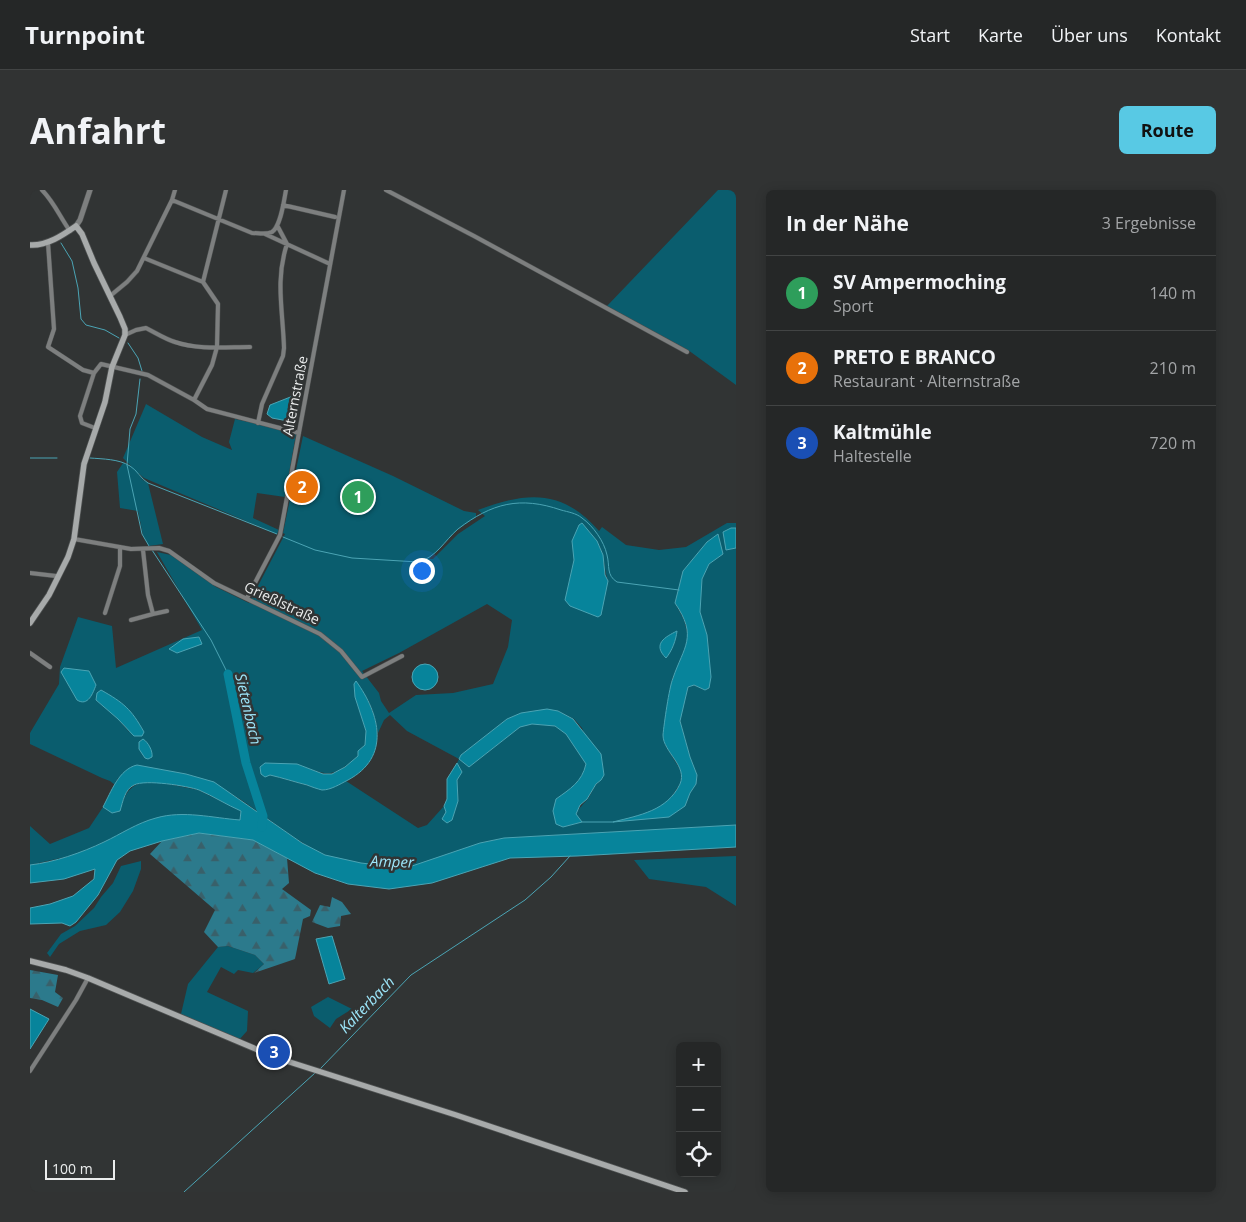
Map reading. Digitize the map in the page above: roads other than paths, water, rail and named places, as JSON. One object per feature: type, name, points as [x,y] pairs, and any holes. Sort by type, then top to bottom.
[{"type":"main road","points":[[30,245],[48,243],[76,226],[82,234],[125,329],[124,341],[112,367],[106,402],[87,450],[81,475],[74,539],[58,578],[30,623]]},
{"type":"main road","points":[[30,961],[88,978],[234,1041],[306,1068],[456,1115],[685,1192]]},
{"type":"street","points":[[42,190],[53,202],[70,231]]},
{"type":"street","points":[[76,226],[80,220],[90,190]]},
{"type":"street","points":[[110,296],[127,282],[137,270],[172,200],[174,190]]},
{"type":"street","points":[[203,282],[226,190]]},
{"type":"street","points":[[265,234],[272,232],[278,227],[286,190]]},
{"type":"street","name":"Alternstraße","points":[[247,598],[280,535],[344,190]]},
{"type":"street","points":[[386,190],[687,352]]},
{"type":"street","points":[[172,200],[252,233],[265,234],[330,264]]},
{"type":"street","points":[[283,205],[335,217]]},
{"type":"street","points":[[258,422],[262,404],[283,356],[284,348],[279,293],[283,256],[287,244],[278,227]]},
{"type":"street","points":[[48,243],[54,329],[48,347],[83,370],[94,373]]},
{"type":"street","points":[[144,258],[203,282],[218,304],[217,347],[212,365],[194,400]]},
{"type":"street","points":[[125,335],[146,328],[174,342],[185,345],[250,347]]},
{"type":"street","points":[[95,428],[82,423],[80,419],[94,373],[101,364],[148,375],[208,409],[299,433]]},
{"type":"street","name":"Grießlstraße","points":[[74,539],[143,550],[158,548],[170,551],[214,583],[304,625],[326,638],[341,651],[362,676],[402,656]]},
{"type":"street","points":[[104,612],[120,566],[120,547]]},
{"type":"street","points":[[143,550],[148,594],[153,614]]},
{"type":"street","points":[[30,573],[56,576],[58,578]]},
{"type":"street","points":[[131,620],[167,611]]},
{"type":"street","points":[[30,653],[50,667]]},
{"type":"street","points":[[30,1072],[88,978]]},
{"type":"waterway","name":"Sietenbach","points":[[61,243],[72,261],[78,288],[81,319],[86,325],[105,330],[119,338]]},
{"type":"waterway","name":"Sietenbach","points":[[128,343],[138,358],[142,371]]},
{"type":"waterway","name":"Sietenbach","points":[[140,379],[136,414],[130,429],[127,465],[142,534],[149,546]]},
{"type":"waterway","points":[[30,458],[57,458]]},
{"type":"waterway","points":[[90,458],[126,464],[148,483],[277,534]]},
{"type":"waterway","points":[[283,537],[315,550],[352,558],[418,562],[430,557],[453,533],[483,513],[507,504],[532,503],[572,513],[586,521],[603,544],[611,576],[617,582],[679,590]]},
{"type":"waterway","name":"Sietenbach","points":[[152,550],[211,640],[228,674]]},
{"type":"waterway","name":"Sietenbach","points":[[228,674],[246,763],[263,816],[262,827]]},
{"type":"waterway","points":[[582,822],[613,822]]},
{"type":"waterway","name":"Kalterbach","points":[[320,1069],[411,975],[525,900],[551,877],[570,856]]},
{"type":"waterway","name":"Kalterbach","points":[[184,1192],[315,1073]]},
{"type":"place","name":"PRETO E BRANCO","points":[[302,487]]},
{"type":"place","name":"SV Ampermoching","points":[[358,497]]},
{"type":"place","name":"Kaltmühle","points":[[274,1052]]},
{"type":"water label","name":"Amper","points":[[392,862]]}]
